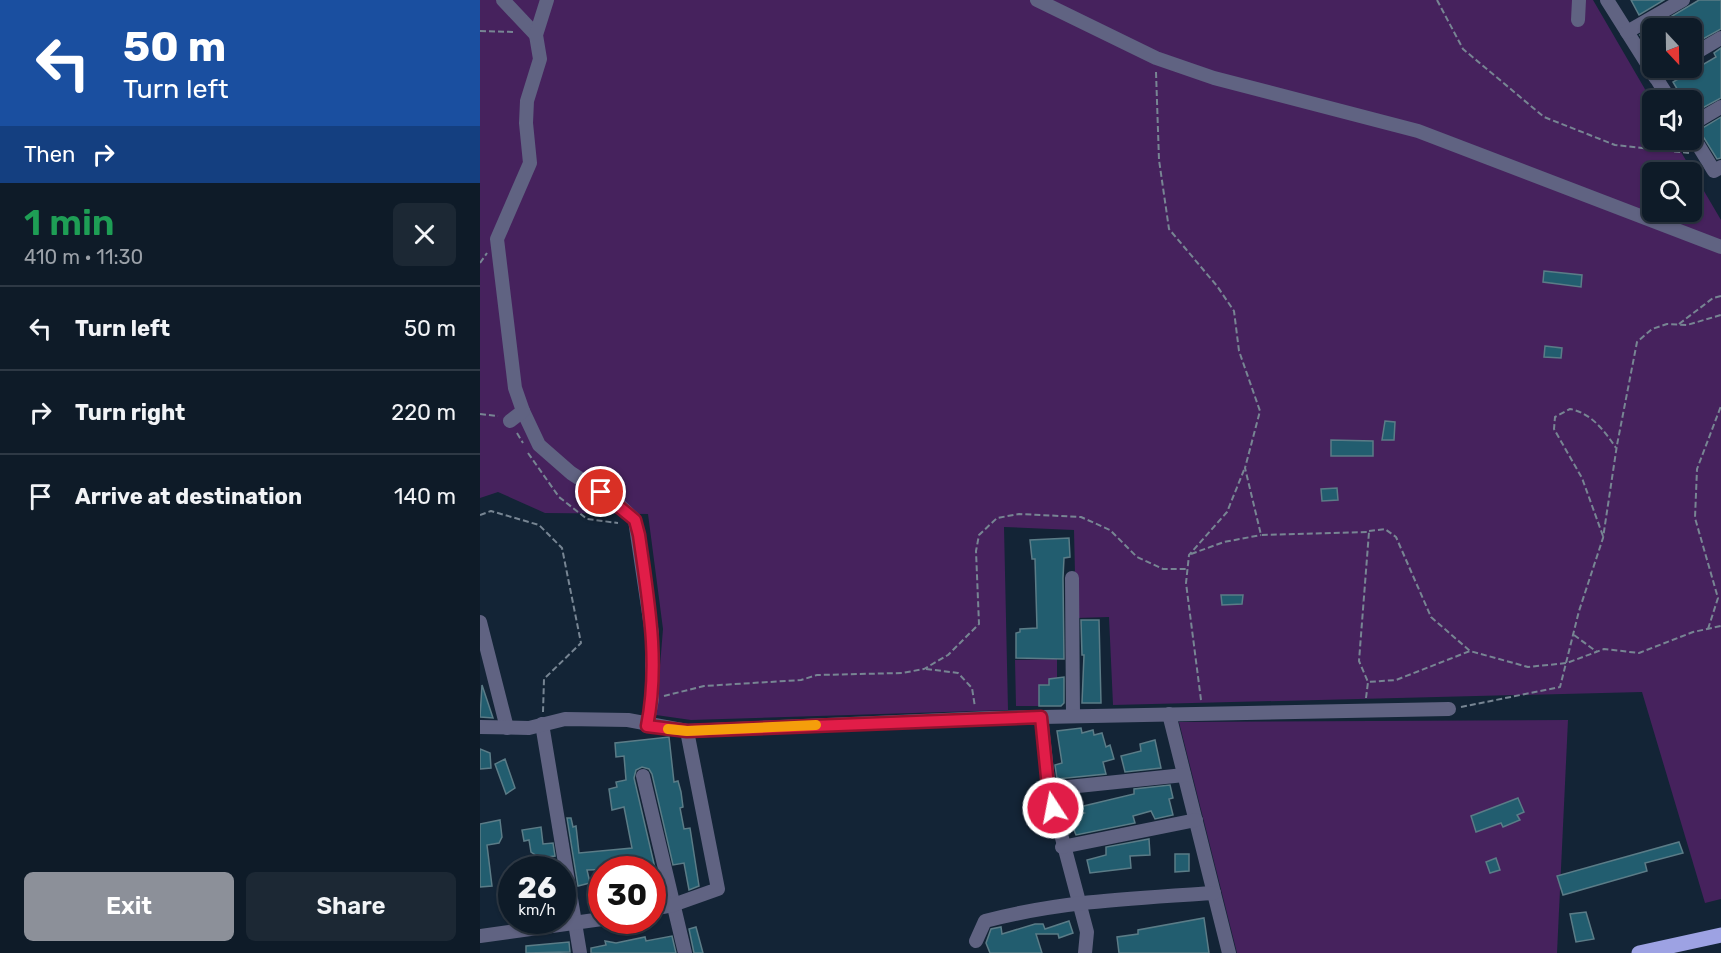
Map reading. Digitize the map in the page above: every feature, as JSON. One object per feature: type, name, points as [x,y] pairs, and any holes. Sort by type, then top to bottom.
[{"type":"main road","points":[[1639,953],[1721,935]]},
{"type":"street","points":[[503,0],[536,35]]},
{"type":"street","points":[[547,0],[536,35],[540,60],[536,82],[527,101],[526,123],[530,163],[496,239],[514,388],[539,446],[571,473],[616,502],[635,520],[652,634],[652,699],[647,726]]},
{"type":"street","points":[[1038,0],[1156,58],[1214,78],[1418,131],[1721,247]]},
{"type":"street","points":[[1578,20],[1580,0]]},
{"type":"street","points":[[1607,0],[1642,55]]},
{"type":"street","points":[[1627,32],[1683,0]]},
{"type":"street","points":[[1702,49],[1721,38]]},
{"type":"street","points":[[1702,118],[1721,107]]},
{"type":"street","points":[[1701,150],[1714,171],[1721,167]]},
{"type":"street","points":[[510,421],[523,411]]},
{"type":"street","points":[[1072,578],[1073,716]]},
{"type":"street","points":[[480,622],[507,728]]},
{"type":"street","points":[[480,727],[529,728],[565,719],[628,720],[647,726],[687,731],[1202,712],[1449,709]]},
{"type":"street","points":[[1169,714],[1229,953]]},
{"type":"street","points":[[1041,717],[1049,789],[1062,846],[1080,901],[1087,932],[1085,953]]},
{"type":"street","points":[[542,724],[564,856]]},
{"type":"street","points":[[666,906],[718,889],[687,731]]},
{"type":"street","points":[[1049,789],[1184,775]]},
{"type":"street","points":[[644,776],[685,953]]},
{"type":"street","points":[[1062,846],[1196,820]]},
{"type":"street","points":[[976,941],[985,921],[1024,910],[1080,901],[1214,893]]},
{"type":"street","points":[[580,953],[576,924],[588,922]]},
{"type":"street","points":[[480,936],[498,934]]},
{"type":"path","points":[[1437,0],[1463,48],[1544,117],[1615,145],[1704,154]]},
{"type":"path","points":[[480,31],[536,35]]},
{"type":"path","points":[[1156,58],[1159,160],[1168,229],[1217,286],[1234,311],[1239,351],[1260,411],[1245,468],[1227,512],[1189,555],[1186,583],[1202,712]]},
{"type":"path","points":[[1678,325],[1713,298],[1721,296]]},
{"type":"path","points":[[1449,709],[1560,687],[1603,538],[1616,448],[1637,342],[1652,329],[1667,324],[1687,325],[1721,315]]},
{"type":"path","points":[[1708,628],[1718,598],[1695,518],[1696,469],[1721,406]]},
{"type":"path","points":[[1603,538],[1582,478],[1554,429],[1555,417],[1569,409],[1581,411],[1603,429],[1616,448]]},
{"type":"path","points":[[1245,468],[1261,535]]},
{"type":"path","points":[[480,515],[491,512],[539,525],[562,548],[581,643],[544,679],[542,724]]},
{"type":"path","points":[[924,669],[948,655],[979,624],[976,551],[979,535],[998,518],[1019,514],[1081,517],[1110,530],[1137,557],[1163,569],[1187,569]]},
{"type":"path","points":[[1189,555],[1224,542],[1261,535],[1385,529],[1396,537],[1431,617],[1470,651],[1528,667],[1567,663],[1604,649],[1639,653],[1693,632],[1721,626]]},
{"type":"path","points":[[1364,711],[1368,682],[1359,661],[1369,531]]},
{"type":"path","points":[[1574,634],[1597,652]]},
{"type":"path","points":[[1368,682],[1396,680],[1470,651]]},
{"type":"path","points":[[652,699],[704,686],[801,680],[817,675],[902,673],[924,669],[958,673],[972,688],[976,719]]},
{"type":"shaded area","points":[[480,0],[1593,0],[1645,90],[1642,90],[1642,150],[1680,150],[1687,162],[1642,162],[1642,222],[1702,222],[1702,188],[1721,220],[1721,899],[1705,903],[1642,692],[1113,705],[1109,617],[1076,618],[1074,530],[1004,527],[1008,710],[691,720],[656,715],[663,629],[648,514],[545,513],[498,492],[480,498]]},
{"type":"shaded area","points":[[1057,659],[1057,679],[1050,679],[1050,684],[1039,685],[1039,706],[1016,706],[1015,660]]},
{"type":"shaded area","points":[[1568,720],[1557,953],[1237,953],[1179,722]]},
{"type":"building","points":[[1631,0],[1664,0],[1639,15]]},
{"type":"building","points":[[1699,0],[1721,0],[1721,29],[1702,39],[1702,18],[1669,18]]},
{"type":"building","points":[[1721,48],[1721,98],[1702,108],[1702,90],[1678,90],[1673,82],[1680,78],[1702,78],[1702,65],[1716,57],[1714,53]]},
{"type":"building","points":[[1721,117],[1721,158],[1717,159],[1702,135],[1702,128]]},
{"type":"building","points":[[1544,271],[1582,275],[1581,287],[1543,282]]},
{"type":"building","points":[[1545,346],[1562,348],[1561,358],[1544,357]]},
{"type":"building","points":[[1385,421],[1395,422],[1394,440],[1382,440]]},
{"type":"building","points":[[1331,440],[1373,441],[1373,456],[1331,456]]},
{"type":"building","points":[[1337,488],[1338,500],[1322,501],[1321,489]]},
{"type":"building","points":[[1069,538],[1070,557],[1064,558],[1063,578],[1064,659],[1016,658],[1016,633],[1020,632],[1020,629],[1037,628],[1035,559],[1032,559],[1030,540]]},
{"type":"building","points":[[1221,595],[1243,595],[1242,604],[1222,605]]},
{"type":"building","points":[[1081,620],[1099,620],[1101,703],[1082,703],[1084,655],[1082,655]]},
{"type":"building","points":[[1064,677],[1064,703],[1061,706],[1039,706],[1039,685],[1049,685],[1049,679]]},
{"type":"building","points":[[482,685],[493,718],[480,717]]},
{"type":"building","points":[[1081,728],[1082,733],[1093,730],[1094,735],[1102,733],[1106,747],[1110,745],[1114,759],[1103,762],[1106,774],[1057,779],[1055,765],[1062,763],[1057,731]]},
{"type":"building","points":[[669,737],[674,782],[678,781],[681,792],[683,807],[680,808],[684,829],[690,828],[699,886],[689,890],[684,863],[673,865],[652,774],[649,769],[642,767],[636,770],[634,778],[652,856],[588,856],[588,884],[578,886],[576,856],[573,856],[567,818],[571,818],[573,827],[576,826],[579,853],[632,848],[624,807],[612,810],[609,789],[617,787],[616,782],[626,780],[624,756],[616,757],[615,743]]},
{"type":"building","points":[[1155,740],[1161,768],[1125,772],[1121,756],[1141,751],[1140,744]]},
{"type":"building","points":[[480,749],[490,753],[491,768],[480,769]]},
{"type":"building","points":[[505,759],[515,788],[506,794],[495,764]]},
{"type":"building","points":[[1170,785],[1173,798],[1169,799],[1173,815],[1155,819],[1151,811],[1133,816],[1135,823],[1076,835],[1069,818],[1084,813],[1063,806],[1060,797],[1073,796],[1075,808],[1134,794],[1134,789]]},
{"type":"building","points":[[1518,798],[1524,812],[1517,815],[1520,820],[1503,827],[1501,823],[1476,832],[1471,816]]},
{"type":"building","points":[[500,820],[502,837],[499,843],[487,845],[492,886],[480,887],[480,824]]},
{"type":"building","points":[[541,827],[543,844],[553,843],[555,856],[537,856],[531,852],[529,840],[524,841],[522,830]]},
{"type":"building","points":[[1149,839],[1150,855],[1130,856],[1131,868],[1090,873],[1087,860],[1106,855],[1106,847]]},
{"type":"building","points":[[1679,842],[1683,853],[1645,863],[1647,871],[1563,895],[1557,876]]},
{"type":"building","points":[[1175,854],[1189,854],[1189,871],[1175,872]]},
{"type":"building","points":[[1496,858],[1500,870],[1490,873],[1486,862]]},
{"type":"building","points":[[1586,912],[1594,939],[1576,942],[1570,914]]},
{"type":"building","points":[[1204,918],[1209,953],[1119,953],[1117,937],[1138,934],[1138,930]]},
{"type":"building","points":[[1069,921],[1073,933],[1059,938],[1058,934],[1036,934],[1042,953],[990,953],[986,943],[991,929],[1001,927],[1002,934],[1035,924],[1043,924],[1045,929]]},
{"type":"building","points":[[696,927],[703,953],[694,953],[689,929]]},
{"type":"building","points":[[672,936],[676,953],[591,953],[591,948],[606,945],[605,941],[616,943],[645,937],[646,941]]},
{"type":"building","points":[[569,942],[570,952],[526,953],[526,946]]},
{"type":"slow traffic","points":[[668,729],[687,731],[816,725]]},
{"type":"route","points":[[601,492],[616,502],[635,520],[639,535],[652,634],[652,699],[647,726],[687,731],[1041,717],[1048,787],[1053,808]]}]
